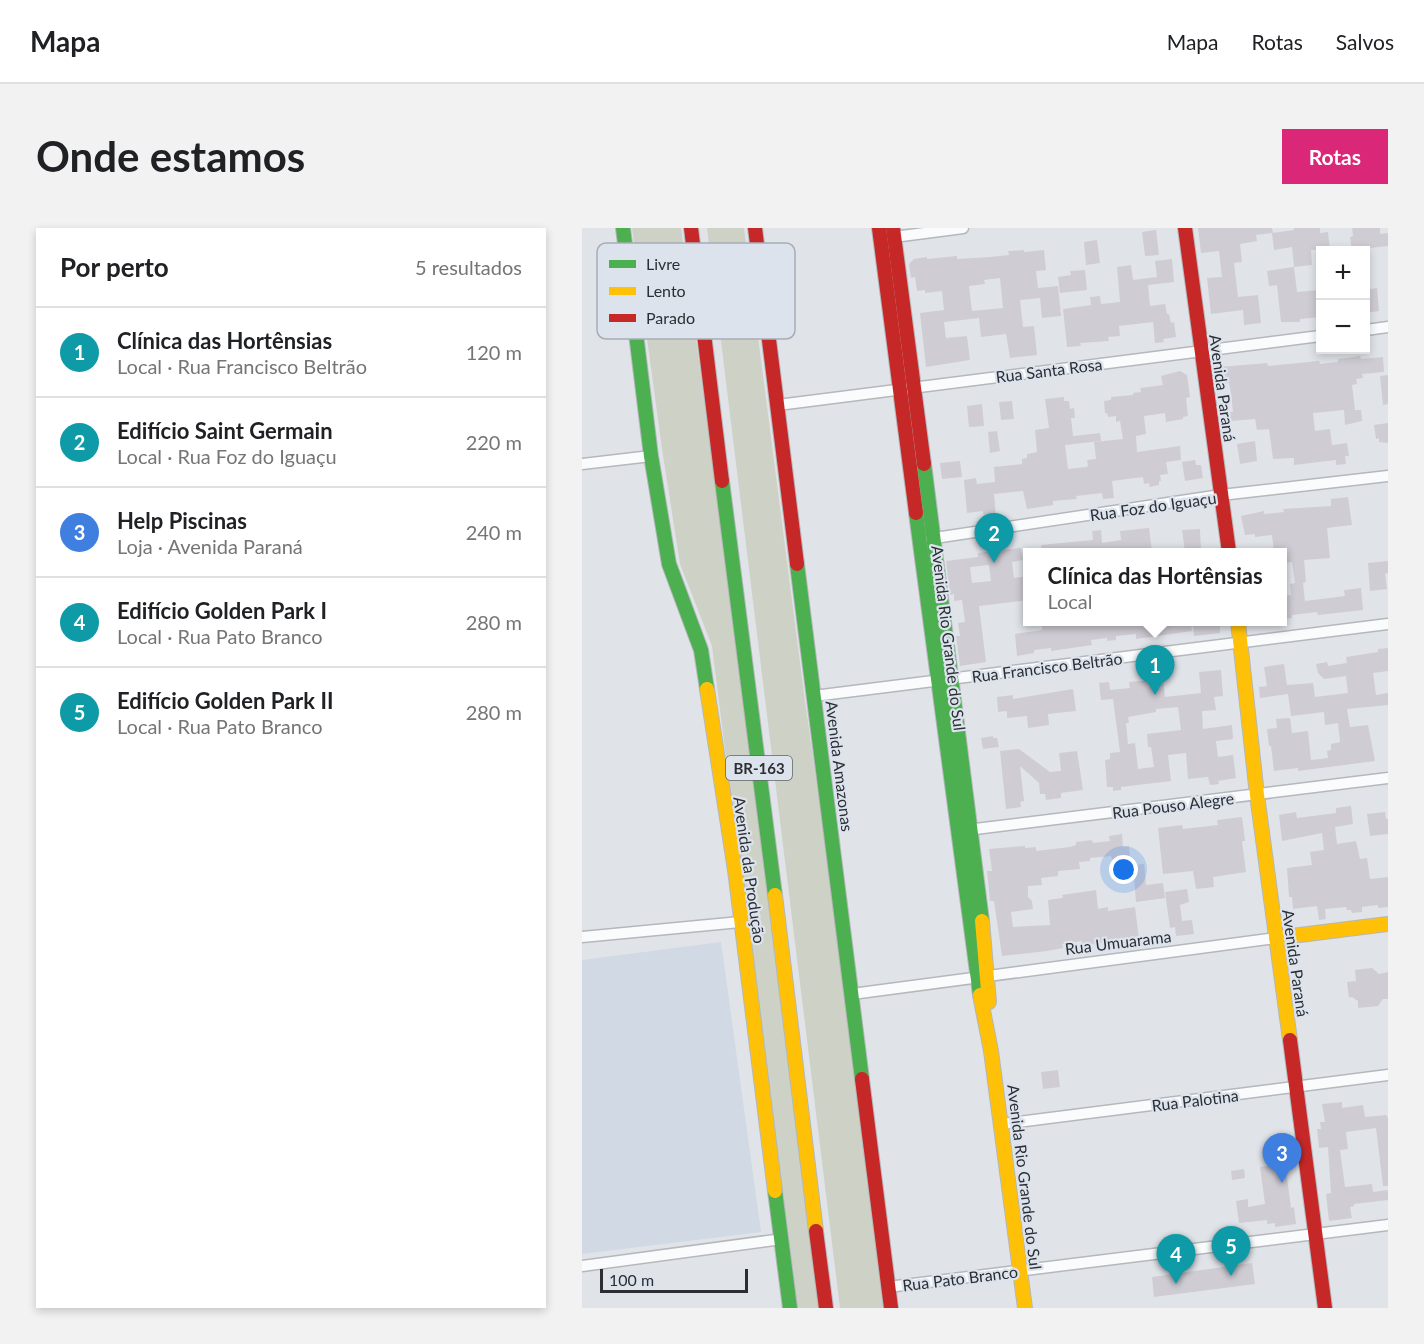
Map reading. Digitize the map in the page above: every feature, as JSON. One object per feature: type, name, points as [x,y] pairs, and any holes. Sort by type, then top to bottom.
[{"type":"main road","name":"Avenida da Produção","points":[[623,228],[625,243]]},
{"type":"main road","name":"BR-163","points":[[691,228],[693,243]]},
{"type":"main road","name":"Avenida Amazonas","points":[[755,228],[757,243]]},
{"type":"main road","name":"Avenida Rio Grande do Sul","points":[[879,228],[907,388]]},
{"type":"main road","name":"Avenida Paraná","points":[[1185,228],[1228,548]]},
{"type":"main road","name":"Avenida Rio Grande do Sul","points":[[894,232],[907,388],[1025,1308]]},
{"type":"main road","name":"Avenida da Produção","points":[[637,339],[651,456],[669,564],[701,650],[735,870],[790,1308]]},
{"type":"main road","name":"BR-163","points":[[707,339],[735,585],[826,1308]]},
{"type":"main road","name":"Avenida Amazonas","points":[[769,339],[891,1308]]},
{"type":"main road","name":"Avenida Paraná","points":[[1238,626],[1257,795],[1325,1308]]},
{"type":"main road","name":"Rua Umuarama","points":[[1276,939],[1388,924]]},
{"type":"street","points":[[894,232],[963,228]]},
{"type":"street","points":[[1370,329],[1388,327]]},
{"type":"street","name":"Rua Santa Rosa","points":[[778,405],[1316,337]]},
{"type":"street","points":[[582,464],[651,456]]},
{"type":"street","name":"Rua Foz do Iguaçu","points":[[926,539],[1221,495],[1388,476]]},
{"type":"street","name":"Rua Francisco Beltrão","points":[[814,696],[1388,624]]},
{"type":"street","name":"Rua Pouso Alegre","points":[[964,830],[1388,778]]},
{"type":"street","points":[[582,937],[740,922]]},
{"type":"street","name":"Rua Umuarama","points":[[852,994],[1276,939]]},
{"type":"street","name":"Rua Palotina","points":[[1002,1124],[1388,1075]]},
{"type":"street","name":"Rua Pato Branco","points":[[888,1287],[1388,1226]]},
{"type":"street","points":[[582,1266],[783,1239]]},
{"type":"shaded area","points":[[632,228],[681,228],[683,243],[634,243]]},
{"type":"shaded area","points":[[707,228],[744,228],[746,243],[709,243]]},
{"type":"shaded area","points":[[647,339],[696,339],[820,1308],[795,1308],[712,646],[680,564]]},
{"type":"shaded area","points":[[721,339],[758,339],[805,701],[847,995],[883,1308],[840,1308]]},
{"type":"shaded area","points":[[721,942],[761,1232],[582,1254],[582,960]]},
{"type":"building","points":[[1198,228],[1272,228],[1273,233],[1256,235],[1257,241],[1240,244],[1242,262],[1234,263],[1238,297],[1258,295],[1261,323],[1244,325],[1243,310],[1211,314],[1207,278],[1222,277],[1219,251],[1201,253]]},
{"type":"building","points":[[1294,228],[1320,228],[1320,233],[1328,232],[1330,246],[1316,246],[1316,250],[1311,250],[1312,265],[1294,267],[1292,247],[1274,250],[1272,233],[1294,230]]},
{"type":"building","points":[[1352,228],[1380,228],[1380,234],[1388,233],[1388,246],[1370,248],[1370,246],[1351,246],[1350,237],[1353,236]]},
{"type":"building","points":[[1156,230],[1159,255],[1145,256],[1142,232]]},
{"type":"building","points":[[1097,240],[1100,263],[1086,265],[1084,242]]},
{"type":"building","points":[[1044,250],[1046,270],[1036,271],[1038,288],[1058,286],[1061,316],[1042,318],[1040,298],[1020,300],[1023,327],[1034,326],[1037,355],[1010,358],[1006,334],[981,337],[979,318],[944,322],[946,338],[967,336],[970,360],[926,367],[920,313],[944,310],[942,291],[925,293],[925,290],[917,291],[915,277],[911,278],[909,264],[914,259],[927,257],[927,259],[957,256],[957,259],[990,257],[1009,255],[1008,251]],"holes":[[[1000,278],[1003,308],[972,311],[969,286],[985,284],[984,280]]]},
{"type":"building","points":[[1172,259],[1174,282],[1148,285],[1150,306],[1165,304],[1171,323],[1174,322],[1176,337],[1155,343],[1153,322],[1119,326],[1120,336],[1108,337],[1109,341],[1080,343],[1081,346],[1067,347],[1063,309],[1091,305],[1090,297],[1100,296],[1101,304],[1120,302],[1117,267],[1131,265],[1133,280],[1157,277],[1155,261]]},
{"type":"building","points":[[1294,267],[1297,292],[1316,290],[1316,317],[1300,319],[1300,322],[1281,322],[1277,285],[1269,286],[1267,271]]},
{"type":"building","points":[[1085,270],[1087,290],[1060,293],[1058,277],[1071,275],[1070,271]]},
{"type":"building","points":[[1377,288],[1379,311],[1370,312],[1370,289]]},
{"type":"building","points":[[1360,356],[1361,359],[1383,357],[1384,372],[1362,374],[1363,378],[1356,379],[1357,384],[1352,385],[1355,410],[1361,410],[1362,421],[1345,425],[1344,410],[1313,413],[1315,431],[1330,429],[1332,445],[1347,443],[1349,456],[1345,456],[1346,464],[1336,465],[1336,460],[1294,465],[1294,458],[1273,459],[1269,429],[1257,430],[1255,419],[1231,421],[1230,412],[1233,412],[1229,383],[1221,384],[1219,367],[1267,363],[1268,366],[1319,361],[1320,364]]},
{"type":"building","points":[[1180,371],[1187,375],[1190,397],[1186,398],[1188,416],[1166,422],[1165,413],[1144,416],[1146,434],[1136,436],[1137,452],[1180,446],[1181,460],[1166,462],[1168,474],[1160,475],[1159,485],[1150,487],[1149,483],[1144,484],[1143,477],[1112,481],[1114,498],[1103,499],[1102,493],[1076,496],[1077,499],[1053,501],[1053,505],[1027,509],[1023,491],[994,494],[996,516],[984,518],[983,511],[967,513],[964,480],[976,478],[977,484],[995,482],[994,467],[1022,464],[1022,459],[1027,458],[1027,454],[1037,452],[1035,430],[1049,428],[1045,399],[1064,397],[1064,401],[1069,401],[1070,409],[1074,408],[1075,418],[1071,418],[1073,436],[1100,433],[1101,441],[1065,445],[1068,469],[1086,467],[1088,466],[1087,460],[1096,459],[1094,442],[1123,439],[1120,421],[1116,422],[1116,416],[1108,417],[1105,413],[1104,401],[1111,400],[1111,397],[1133,395],[1133,393],[1141,392],[1140,388],[1163,385],[1161,376]]},
{"type":"building","points":[[1388,375],[1388,404],[1383,405],[1380,376]]},
{"type":"building","points":[[1012,401],[1014,419],[1001,420],[999,402]]},
{"type":"building","points":[[982,404],[984,426],[969,427],[967,406]]},
{"type":"building","points":[[1388,423],[1388,443],[1379,442],[1379,438],[1376,439],[1374,425]]},
{"type":"building","points":[[997,431],[1000,451],[990,453],[988,432]]},
{"type":"building","points":[[1255,441],[1257,461],[1240,464],[1237,444]]},
{"type":"building","points":[[1195,460],[1196,465],[1201,465],[1203,478],[1185,481],[1182,462]]},
{"type":"building","points":[[960,461],[962,477],[942,479],[940,463]]},
{"type":"building","points":[[1348,497],[1352,525],[1327,528],[1330,558],[1304,560],[1305,601],[1345,596],[1344,590],[1361,588],[1363,610],[1318,615],[1317,612],[1292,615],[1292,618],[1287,618],[1287,595],[1291,595],[1290,584],[1295,583],[1292,562],[1287,562],[1287,548],[1274,548],[1272,535],[1255,537],[1255,534],[1245,535],[1241,516],[1264,511],[1264,514],[1284,512],[1283,509],[1331,506],[1331,499]]},
{"type":"building","points":[[1149,528],[1152,548],[1041,548],[1041,545],[1093,540],[1092,531],[1101,530],[1102,543],[1121,540],[1120,531]]},
{"type":"building","points":[[1200,529],[1201,548],[1184,548],[1182,530]]},
{"type":"building","points":[[1021,548],[1023,560],[1012,562],[1014,578],[1023,577],[1023,601],[979,606],[986,662],[960,666],[956,636],[960,636],[958,623],[965,622],[962,600],[954,601],[954,594],[950,595],[946,561],[978,557],[978,553]],"holes":[[[989,565],[991,581],[972,583],[970,567]]]},
{"type":"building","points":[[1388,561],[1388,573],[1385,574],[1387,589],[1370,591],[1368,563]]},
{"type":"building","points":[[1042,626],[1192,626],[1192,631],[1136,639],[1136,634],[1116,636],[1116,640],[1107,641],[1107,638],[1091,640],[1092,645],[1051,651],[1051,648],[1034,650],[1034,653],[1017,656],[1015,634],[1042,630]]},
{"type":"building","points":[[1193,626],[1220,626],[1220,633],[1194,636]]},
{"type":"building","points":[[1388,648],[1388,671],[1373,673],[1376,695],[1388,693],[1388,705],[1347,709],[1350,727],[1368,725],[1375,761],[1298,771],[1298,768],[1274,771],[1267,729],[1277,728],[1276,719],[1290,718],[1292,733],[1308,731],[1311,760],[1328,758],[1327,751],[1331,750],[1331,744],[1340,742],[1338,723],[1325,725],[1324,712],[1291,716],[1288,694],[1260,698],[1259,687],[1267,686],[1264,667],[1284,664],[1287,685],[1313,683],[1315,697],[1348,693],[1346,676],[1324,679],[1318,673],[1316,664],[1327,662],[1328,666],[1347,663],[1346,657],[1378,652],[1378,649]]},
{"type":"building","points":[[1221,670],[1223,696],[1214,697],[1216,710],[1202,711],[1203,729],[1232,725],[1233,739],[1216,741],[1218,757],[1233,755],[1236,778],[1210,785],[1208,777],[1188,779],[1186,753],[1168,755],[1171,781],[1121,787],[1121,790],[1113,791],[1113,787],[1107,787],[1105,760],[1110,759],[1110,753],[1120,752],[1113,699],[1101,700],[1099,683],[1109,682],[1110,690],[1130,688],[1129,682],[1163,679],[1165,697],[1201,693],[1199,672]],"holes":[[[1178,707],[1181,730],[1147,734],[1154,767],[1138,769],[1135,743],[1128,744],[1126,723],[1129,723],[1128,717],[1156,712],[1156,709]]]},
{"type":"building","points":[[1073,689],[1076,711],[1048,714],[1049,725],[1028,728],[1027,716],[1007,718],[1007,711],[998,712],[997,697],[1013,695],[1013,699]]},
{"type":"building","points":[[993,736],[997,738],[999,747],[983,749],[981,738]]},
{"type":"building","points":[[1019,749],[1050,772],[1061,771],[1059,753],[1077,751],[1083,790],[1061,793],[1061,798],[1046,800],[1045,794],[1040,794],[1039,783],[1020,766],[1024,801],[1020,802],[1021,807],[1006,809],[1000,751]]},
{"type":"building","points":[[1351,806],[1353,824],[1335,827],[1337,844],[1356,841],[1360,859],[1367,858],[1370,879],[1388,877],[1388,907],[1378,908],[1378,905],[1362,907],[1362,912],[1352,913],[1346,907],[1325,909],[1326,919],[1319,920],[1317,906],[1293,909],[1292,897],[1289,897],[1287,868],[1312,865],[1310,852],[1324,850],[1322,833],[1282,841],[1279,815],[1296,812],[1297,818],[1336,813],[1336,808]]},
{"type":"building","points":[[1385,812],[1386,819],[1388,819],[1388,834],[1370,836],[1367,814]]},
{"type":"building","points":[[1242,817],[1246,872],[1213,877],[1214,887],[1196,889],[1193,871],[1163,874],[1158,828],[1182,825],[1183,829],[1218,825],[1217,820]]},
{"type":"building","points":[[1122,834],[1123,847],[1129,846],[1130,858],[1112,860],[1111,856],[1090,858],[1090,861],[1079,862],[1080,869],[1058,871],[1058,876],[1041,878],[1042,885],[1028,886],[1028,897],[1032,901],[1033,909],[1011,912],[1013,927],[1050,925],[1048,900],[1063,898],[1062,895],[1096,890],[1098,909],[1108,907],[1108,911],[1135,907],[1139,939],[1112,942],[1112,945],[1102,946],[1102,943],[1082,945],[1082,941],[1062,944],[1063,948],[1047,951],[1002,956],[994,901],[990,901],[987,871],[992,871],[989,849],[1025,846],[1025,848],[1036,847],[1036,851],[1070,847],[1076,845],[1076,842],[1110,841],[1109,836]]},
{"type":"building","points":[[1144,864],[1146,885],[1163,883],[1165,898],[1136,902],[1133,865]]},
{"type":"building","points":[[1187,889],[1189,902],[1180,905],[1182,921],[1192,920],[1194,934],[1176,936],[1175,927],[1170,928],[1165,892]]},
{"type":"building","points":[[1372,968],[1379,974],[1388,972],[1388,999],[1383,999],[1378,1006],[1358,1008],[1358,1001],[1352,997],[1349,998],[1347,982],[1356,981],[1355,970]]},
{"type":"building","points":[[1058,1070],[1060,1087],[1043,1089],[1041,1072]]},
{"type":"building","points":[[1342,1102],[1342,1108],[1363,1105],[1365,1117],[1386,1115],[1388,1118],[1388,1186],[1383,1186],[1376,1128],[1346,1132],[1348,1149],[1340,1150],[1345,1187],[1372,1184],[1373,1192],[1388,1190],[1388,1200],[1354,1204],[1350,1207],[1352,1218],[1329,1221],[1326,1194],[1331,1193],[1328,1147],[1319,1148],[1317,1129],[1321,1129],[1320,1122],[1325,1122],[1322,1104]]},
{"type":"building","points":[[1285,1163],[1291,1208],[1294,1207],[1296,1224],[1275,1227],[1275,1223],[1267,1224],[1267,1220],[1239,1223],[1236,1201],[1248,1199],[1248,1207],[1265,1204],[1260,1167]]},
{"type":"building","points":[[1244,1169],[1245,1178],[1232,1180],[1231,1171]]},
{"type":"building","points":[[1252,1263],[1255,1284],[1154,1297],[1152,1277]]},
{"type":"traffic: fast","points":[[623,228],[625,243]]},
{"type":"traffic: fast","points":[[637,339],[651,456],[669,564],[701,650],[707,689]]},
{"type":"traffic: fast","points":[[924,464],[982,921]]},
{"type":"traffic: fast","points":[[722,481],[775,895]]},
{"type":"traffic: fast","points":[[916,513],[980,995]]},
{"type":"traffic: fast","points":[[797,564],[862,1079]]},
{"type":"traffic: fast","points":[[775,1191],[790,1308]]},
{"type":"traffic: slow","points":[[1238,626],[1257,795],[1290,1040]]},
{"type":"traffic: slow","points":[[707,689],[735,870],[775,1191]]},
{"type":"traffic: slow","points":[[775,895],[816,1231]]},
{"type":"traffic: slow","points":[[982,921],[989,1002]]},
{"type":"traffic: slow","points":[[1276,938],[1388,924]]},
{"type":"traffic: slow","points":[[980,995],[991,1051],[1025,1308]]},
{"type":"traffic: jam","points":[[691,228],[693,243]]},
{"type":"traffic: jam","points":[[755,228],[757,243]]},
{"type":"traffic: jam","points":[[879,228],[916,513]]},
{"type":"traffic: jam","points":[[893,228],[924,464]]},
{"type":"traffic: jam","points":[[1185,228],[1228,548]]},
{"type":"traffic: jam","points":[[705,339],[722,481]]},
{"type":"traffic: jam","points":[[769,339],[797,564]]},
{"type":"traffic: jam","points":[[1290,1040],[1325,1308]]},
{"type":"traffic: jam","points":[[862,1079],[891,1308]]},
{"type":"traffic: jam","points":[[816,1231],[826,1308]]},
{"type":"place","name":"Edifício Saint Germain","points":[[994,563]]},
{"type":"place","name":"Clínica das Hortênsias","points":[[1155,695]]},
{"type":"place","name":"Help Piscinas","points":[[1282,1183]]},
{"type":"place","name":"Edifício Golden Park II","points":[[1231,1276]]},
{"type":"place","name":"Edifício Golden Park I","points":[[1176,1284]]}]
